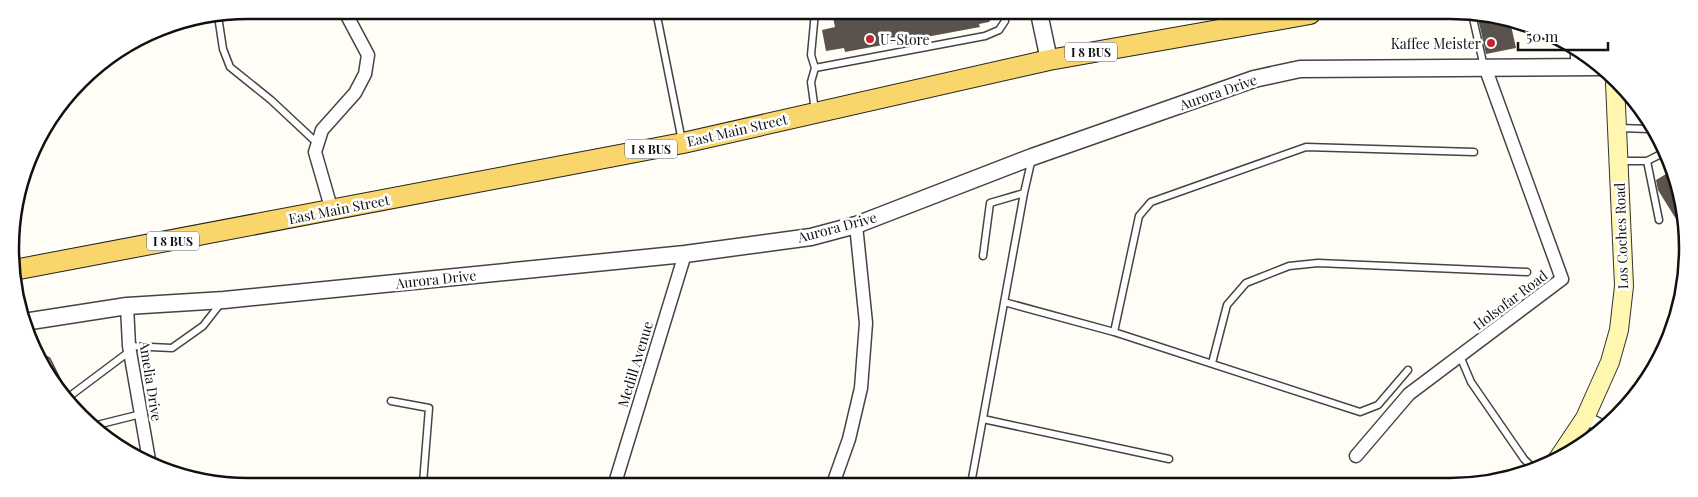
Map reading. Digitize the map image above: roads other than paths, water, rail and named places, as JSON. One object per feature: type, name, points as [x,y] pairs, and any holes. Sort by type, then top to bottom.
[{"type":"main road","name":"East Main Street","points":[[20,269],[683,143],[1049,60],[1282,19]]},
{"type":"main road","name":"Los Coches Road","points":[[1566,446],[1585,418],[1610,362],[1619,330],[1624,286],[1615,89]]},
{"type":"street","points":[[332,211],[315,152],[322,130],[355,93],[365,74],[368,55],[349,19]]},
{"type":"street","points":[[1040,19],[1049,60]]},
{"type":"street","name":"Holsofar Road","points":[[1356,456],[1409,394],[1562,280],[1484,67]]},
{"type":"street","name":"Aurora Drive","points":[[31,321],[127,306],[224,300],[685,254],[810,237],[856,225],[1032,157],[1254,79],[1300,69],[1590,67]]},
{"type":"street","points":[[835,478],[849,439],[862,388],[866,323],[856,225]]},
{"type":"street","name":"Medill Avenue","points":[[617,478],[685,254]]},
{"type":"street","name":"Amelia Drive","points":[[127,306],[130,348],[147,455]]},
{"type":"street","points":[[1585,418],[1597,424]]},
{"type":"lane","points":[[657,19],[683,143]]},
{"type":"lane","points":[[814,19],[811,55],[815,68],[811,82],[815,113]]},
{"type":"lane","points":[[815,68],[985,36],[999,30],[1006,19]]},
{"type":"lane","points":[[1473,20],[1484,67]]},
{"type":"lane","points":[[219,21],[223,48],[230,66],[271,100],[318,144]]},
{"type":"lane","points":[[1574,55],[1574,67]]},
{"type":"lane","points":[[1616,128],[1645,128]]},
{"type":"lane","points":[[1114,332],[1138,216],[1151,202],[1306,147],[1474,152]]},
{"type":"lane","points":[[1618,161],[1647,161],[1659,155]]},
{"type":"lane","points":[[972,478],[1032,157]]},
{"type":"lane","points":[[1647,161],[1659,220]]},
{"type":"lane","points":[[983,256],[990,203],[1024,193]]},
{"type":"lane","points":[[1212,363],[1227,305],[1246,283],[1290,266],[1318,263],[1528,272]]},
{"type":"lane","points":[[72,395],[130,348],[172,348],[203,326],[224,300]]},
{"type":"lane","points":[[1004,302],[1114,332],[1360,412],[1378,405],[1408,370]]},
{"type":"lane","points":[[1460,356],[1471,382],[1529,464]]},
{"type":"lane","points":[[391,401],[430,408],[423,478]]},
{"type":"lane","points":[[101,424],[141,414]]},
{"type":"lane","points":[[983,419],[1168,459]]},
{"type":"place","name":"U-Store","points":[[870,39]]},
{"type":"place","name":"Kaffee Meister","points":[[1491,43]]}]
